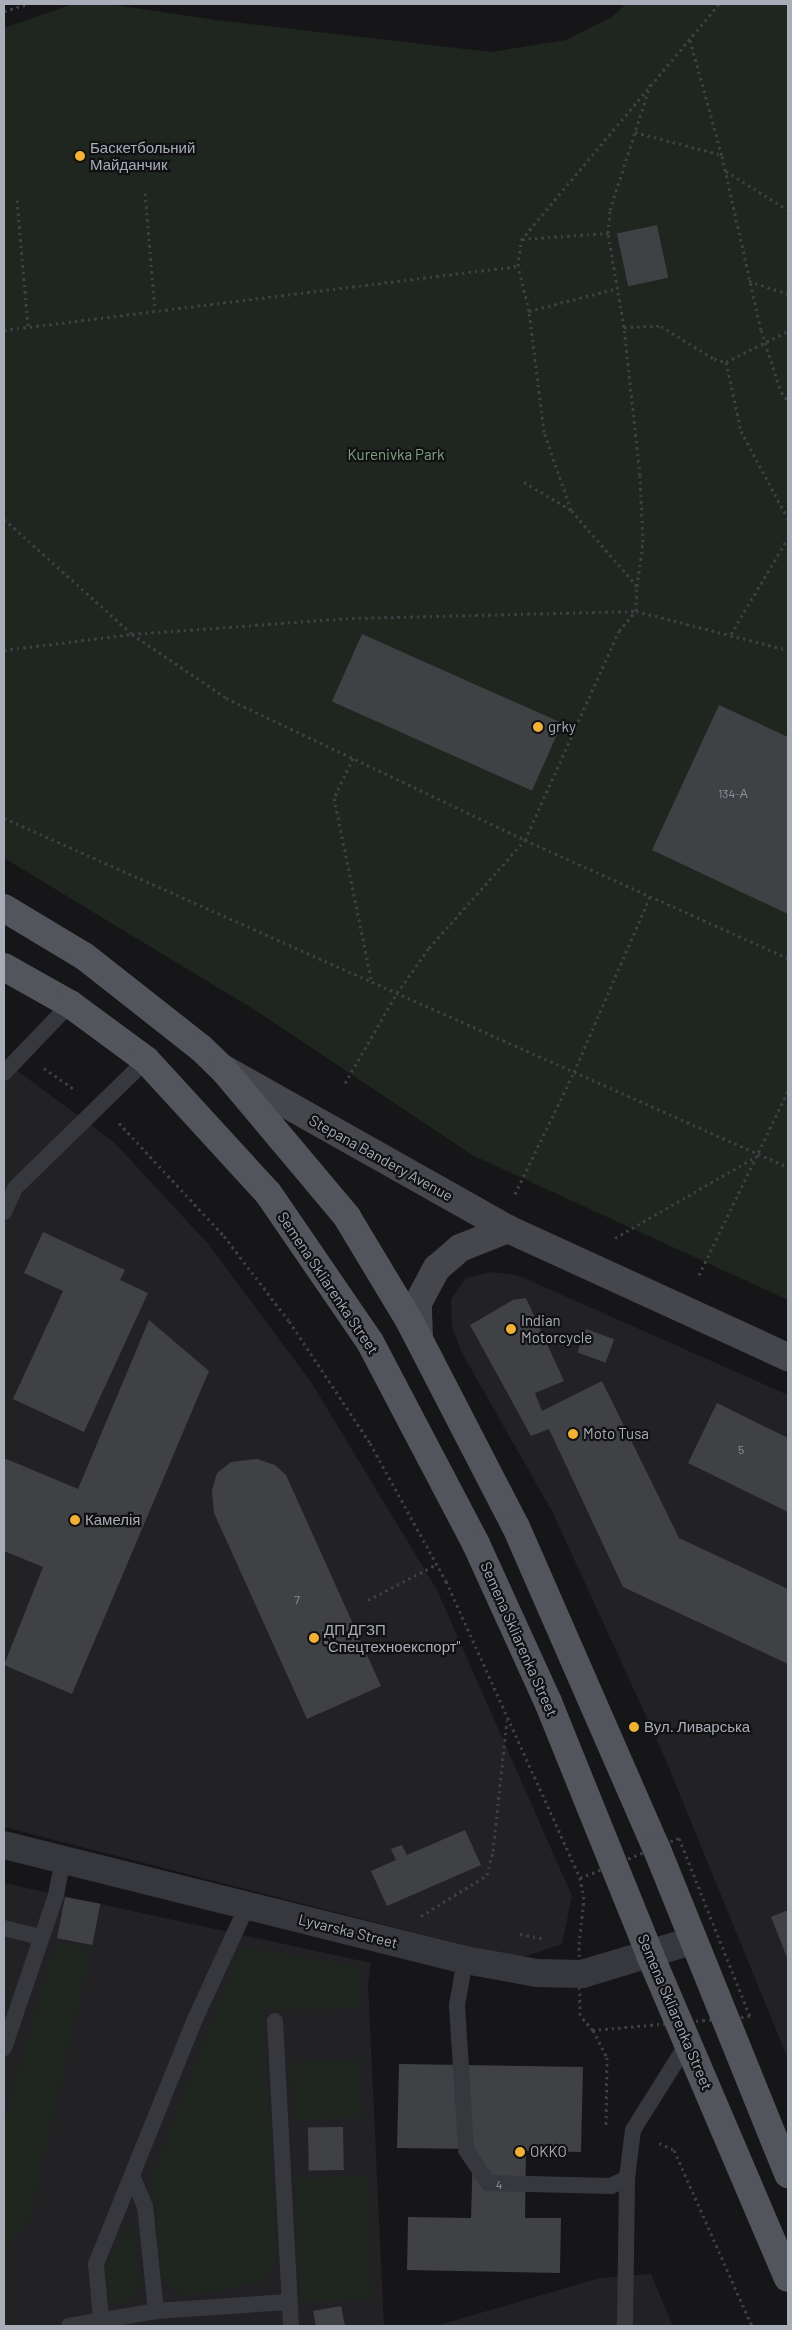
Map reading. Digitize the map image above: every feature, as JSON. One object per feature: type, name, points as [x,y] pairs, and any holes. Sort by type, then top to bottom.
[{"type":"main road","name":"Stepana Bandery Avenue","points":[[4,908],[84,956],[223,1069],[508,1229],[788,1357]]},
{"type":"main road","points":[[4,967],[70,1004],[146,1060]]},
{"type":"main road","points":[[4,980],[70,1004]]},
{"type":"main road","name":"Semena Skliarenka Street","points":[[146,1060],[268,1193],[370,1342],[484,1561],[548,1702],[687,2044],[788,2278]]},
{"type":"main road","points":[[223,1069],[347,1217],[419,1339],[516,1527],[612,1744],[788,2174]]},
{"type":"main road","points":[[419,1339],[418,1303],[436,1268],[460,1248],[508,1229]]},
{"type":"street","name":"Lyvarska Street","points":[[4,1845],[465,1960],[537,1973],[582,1974],[692,1941]]},
{"type":"lane","points":[[4,1073],[22,1052],[70,1004]]},
{"type":"lane","points":[[4,1212],[15,1188],[146,1060]]},
{"type":"lane","points":[[4,2048],[41,1937],[62,1860]]},
{"type":"lane","points":[[101,2319],[96,2264],[247,1906]]},
{"type":"lane","points":[[4,1928],[41,1937]]},
{"type":"lane","points":[[465,1960],[457,2005],[466,2150],[488,2183],[611,2186],[627,2178]]},
{"type":"lane","points":[[275,2021],[288,2302],[291,2326]]},
{"type":"lane","points":[[625,2326],[627,2178],[633,2130],[687,2044]]},
{"type":"lane","points":[[132,2176],[145,2206],[156,2311]]},
{"type":"lane","points":[[70,2326],[101,2319],[156,2311],[288,2302]]},
{"type":"path","points":[[4,11],[28,4]]},
{"type":"path","points":[[572,510],[544,432],[530,311],[518,266],[521,240],[652,79],[690,40],[718,4]]},
{"type":"path","points":[[690,40],[726,171],[749,281],[781,392],[788,401]]},
{"type":"path","points":[[345,1083],[397,993],[429,948],[525,840],[619,631],[636,611],[637,586],[643,542],[640,475],[624,327],[608,233],[610,210],[652,79]]},
{"type":"path","points":[[635,132],[722,156]]},
{"type":"path","points":[[726,171],[788,210]]},
{"type":"path","points":[[146,193],[155,310]]},
{"type":"path","points":[[17,200],[28,327]]},
{"type":"path","points":[[521,240],[608,233]]},
{"type":"path","points":[[4,330],[518,266]]},
{"type":"path","points":[[749,281],[788,294]]},
{"type":"path","points":[[530,311],[618,288]]},
{"type":"path","points":[[624,327],[661,326],[714,359],[726,362],[788,331]]},
{"type":"path","points":[[726,362],[741,431],[788,519]]},
{"type":"path","points":[[524,482],[572,510],[637,586]]},
{"type":"path","points":[[4,519],[132,634],[226,698],[525,840],[788,958]]},
{"type":"path","points":[[731,634],[788,538]]},
{"type":"path","points":[[4,650],[132,634],[352,618],[636,611],[788,650]]},
{"type":"path","points":[[353,758],[334,798],[372,983]]},
{"type":"path","points":[[4,818],[788,1167]]},
{"type":"path","points":[[515,1194],[574,1072],[650,896]]},
{"type":"path","points":[[22,1052],[98,1106],[134,1135],[224,1236],[289,1321],[370,1443],[437,1564],[580,1878]]},
{"type":"path","points":[[699,1275],[788,1091]]},
{"type":"path","points":[[615,1238],[759,1154]]},
{"type":"path","points":[[368,1600],[437,1564]]},
{"type":"path","points":[[428,1919],[418,1917],[486,1875],[493,1851],[508,1718]]},
{"type":"path","points":[[513,1933],[550,1940]]},
{"type":"path","points":[[569,1943],[579,1944]]},
{"type":"path","points":[[593,2030],[607,2057],[604,2126],[633,2130],[674,2150],[752,2326]]},
{"type":"shaded area","points":[[4,1061],[115,1143],[209,1245],[311,1382],[437,1590],[572,1896],[562,1944],[518,1959],[4,1827]]},
{"type":"shaded area","points":[[491,1272],[517,1275],[788,1395],[788,2059],[662,1751],[553,1513],[462,1353],[452,1327],[451,1299],[466,1278]]},
{"type":"shaded area","points":[[4,1883],[371,1963],[368,1984],[384,2326],[4,2326]]},
{"type":"shaded area","points":[[651,2274],[673,2326],[436,2326],[600,2278]]},
{"type":"green space","name":"Kurenivka Park","points":[[73,4],[108,4],[216,20],[491,52],[566,40],[612,17],[626,4],[788,4],[788,1300],[472,1155],[258,1012],[4,858],[4,28]]},
{"type":"green space","points":[[56,1942],[91,1949],[29,2221],[4,2249],[4,2121]]},
{"type":"green space","points":[[241,1947],[361,1967],[358,2008],[264,2010],[276,2259],[263,2282],[183,2296],[161,2278],[153,2174]]},
{"type":"green space","points":[[360,2059],[363,2117],[293,2121],[290,2063]]},
{"type":"green space","points":[[368,2176],[372,2300],[299,2302],[295,2179]]},
{"type":"green space","points":[[131,2223],[141,2282],[135,2300],[112,2304],[105,2295],[105,2267]]},
{"type":"building","points":[[657,225],[668,278],[628,286],[617,234]]},
{"type":"building","points":[[362,634],[562,723],[532,791],[332,702]]},
{"type":"building","points":[[719,705],[788,737],[788,914],[652,850]]},
{"type":"building","points":[[43,1232],[125,1270],[120,1280],[148,1293],[84,1432],[13,1399],[63,1291],[24,1273]]},
{"type":"building","points":[[526,1298],[564,1381],[535,1393],[542,1411],[602,1381],[679,1538],[788,1589],[788,1664],[623,1587],[549,1429],[531,1436],[470,1325],[513,1300]]},
{"type":"building","name":"Камелія","points":[[149,1320],[209,1371],[72,1694],[4,1665],[43,1567],[4,1551],[4,1458],[78,1489]]},
{"type":"building","points":[[586,1329],[614,1339],[606,1363],[577,1352]]},
{"type":"building","points":[[717,1403],[788,1438],[788,1512],[688,1463]]},
{"type":"building","points":[[257,1459],[275,1465],[286,1475],[381,1686],[307,1719],[214,1513],[212,1490],[217,1473],[231,1462]]},
{"type":"building","points":[[465,1830],[481,1865],[387,1906],[371,1871],[396,1860],[391,1849],[402,1845],[407,1855]]},
{"type":"building","points":[[65,1897],[100,1904],[92,1945],[57,1938]]},
{"type":"building","points":[[788,1910],[788,1960],[771,1917]]},
{"type":"building","points":[[399,2064],[583,2067],[581,2152],[526,2151],[525,2218],[561,2218],[560,2273],[407,2270],[408,2217],[471,2218],[473,2149],[397,2148]]},
{"type":"building","points":[[343,2127],[344,2170],[309,2171],[308,2128]]},
{"type":"building","points":[[341,2306],[345,2326],[316,2326],[313,2311]]},
{"type":"place","name":"Баскетбольний Майданчик","points":[[80,156]]},
{"type":"place","name":"grky","points":[[538,727]]},
{"type":"place","name":"Indian Motorcycle","points":[[511,1329]]},
{"type":"place","name":"Moto Tusa","points":[[573,1434]]},
{"type":"place","name":"Камелія","points":[[75,1520]]},
{"type":"place","name":"ДП ДГЗП \"Спецтехноекспорт\"","points":[[314,1638]]},
{"type":"place","name":"Вул. Ливарська","points":[[634,1727]]},
{"type":"place","name":"OKKO","points":[[520,2152]]}]
